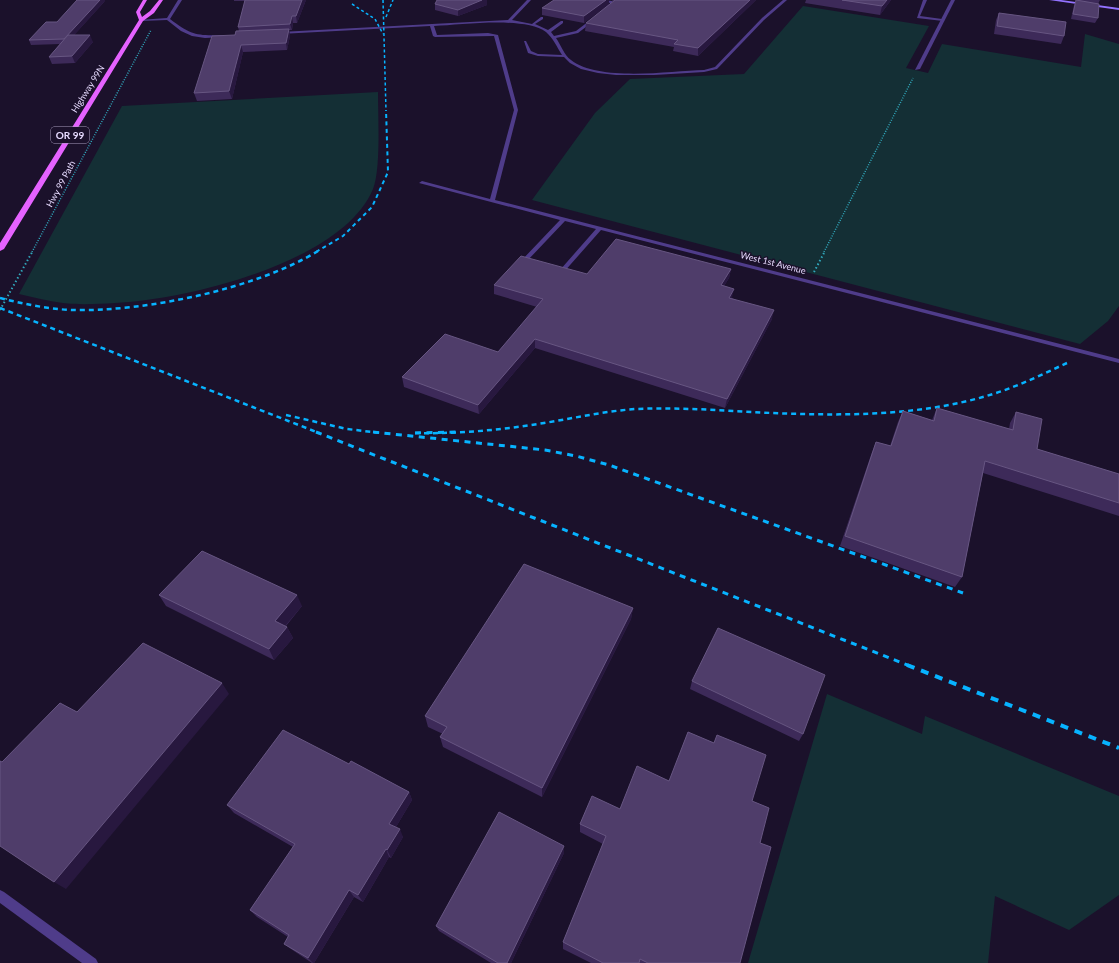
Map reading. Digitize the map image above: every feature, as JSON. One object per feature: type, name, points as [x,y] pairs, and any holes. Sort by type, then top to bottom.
[{"type":"main road","name":"OR 99","points":[[145,0],[138,12],[141,20],[152,12],[160,0]]},
{"type":"main road","name":"Highway 99N","points":[[0,249],[141,20]]},
{"type":"street","points":[[917,69],[953,0]]},
{"type":"street","points":[[1051,0],[1119,9]]},
{"type":"lane","points":[[168,19],[180,0]]},
{"type":"lane","points":[[509,21],[529,0]]},
{"type":"lane","points":[[554,37],[577,32],[613,5],[611,2],[605,0]]},
{"type":"lane","points":[[274,34],[509,21],[532,25],[548,32],[554,37],[558,47],[565,56],[571,62],[581,67],[616,74],[704,71],[716,68],[763,19],[785,0]]},
{"type":"lane","points":[[925,0],[918,17],[942,20]]},
{"type":"lane","points":[[532,25],[542,18]]},
{"type":"lane","points":[[141,20],[168,19],[181,30],[196,38],[227,36]]},
{"type":"lane","points":[[548,32],[562,22]]},
{"type":"lane","points":[[432,25],[435,36],[496,35],[516,110],[492,200]]},
{"type":"lane","points":[[525,42],[529,52],[538,55],[565,56]]},
{"type":"lane","name":"West 1st Avenue","points":[[422,183],[1119,361]]},
{"type":"lane","points":[[530,264],[523,262],[564,219]]},
{"type":"lane","points":[[553,270],[561,272],[600,228]]},
{"type":"lane","points":[[0,896],[92,963]]},
{"type":"path","name":"Hwy 99 Path","points":[[0,310],[156,20]]},
{"type":"path","points":[[809,282],[917,69]]},
{"type":"green space","points":[[803,6],[929,26],[906,68],[928,73],[942,44],[1081,67],[1085,34],[1119,44],[1119,306],[1108,321],[1080,344],[532,200],[595,113],[630,79],[744,74]]},
{"type":"green space","points":[[378,92],[378,156],[376,180],[373,189],[356,215],[330,237],[297,256],[260,272],[220,285],[146,300],[75,304],[19,294],[122,106]]},
{"type":"green space","points":[[827,694],[922,734],[925,716],[1119,796],[1119,895],[1069,930],[995,896],[988,963],[748,963]]},
{"type":"building","points":[[77,0],[100,0],[64,39],[29,40],[46,22],[57,22]]},
{"type":"building","points":[[245,0],[302,0],[296,16],[292,16],[290,24],[238,27]]},
{"type":"building","points":[[437,0],[482,0],[458,10],[435,4]]},
{"type":"building","points":[[554,0],[606,0],[584,16],[542,8]]},
{"type":"building","points":[[615,0],[750,0],[698,48],[674,44],[678,40],[586,23]]},
{"type":"building","points":[[842,0],[887,0],[882,6]]},
{"type":"building","points":[[1076,0],[1099,4],[1098,18],[1073,14]]},
{"type":"building","points":[[999,13],[1066,22],[1064,36],[997,26]]},
{"type":"building","points":[[289,29],[286,43],[241,45],[229,91],[194,93],[212,36],[235,35],[236,31]]},
{"type":"building","points":[[68,35],[90,35],[72,56],[49,57]]},
{"type":"building","points":[[616,239],[731,269],[721,285],[734,289],[729,298],[774,310],[727,399],[535,339],[478,405],[402,377],[445,334],[498,352],[543,299],[494,285],[521,256],[587,274]]},
{"type":"building","points":[[937,408],[1013,430],[1016,412],[1042,419],[1037,449],[1119,474],[1119,503],[985,461],[962,577],[845,536],[876,442],[891,446],[903,411],[934,421]]},
{"type":"building","points":[[202,551],[297,595],[275,621],[287,627],[269,649],[159,595]]},
{"type":"building","points":[[524,564],[633,608],[542,788],[440,737],[447,727],[425,716]]},
{"type":"building","points":[[718,628],[825,675],[803,734],[692,681]]},
{"type":"building","points":[[143,643],[222,683],[54,882],[0,846],[0,761],[2,762],[60,703],[77,712]]},
{"type":"building","points":[[283,730],[349,764],[351,761],[409,792],[389,824],[400,829],[358,895],[349,890],[308,958],[284,944],[289,935],[250,910],[295,844],[227,805]]},
{"type":"building","points":[[688,732],[714,743],[717,735],[766,755],[752,801],[769,808],[760,843],[771,847],[740,963],[648,963],[640,959],[639,963],[603,963],[563,942],[606,836],[580,824],[592,796],[620,809],[637,766],[669,781]]},
{"type":"building","points":[[499,812],[564,846],[507,963],[498,963],[436,926]]},
{"type":"railway","points":[[383,0],[386,111]]},
{"type":"railway","points":[[386,17],[393,0]]},
{"type":"railway","points":[[352,4],[375,19],[383,34]]},
{"type":"railway","points":[[316,252],[343,236],[372,207],[388,172],[386,110]]},
{"type":"railway","points":[[0,298],[54,309],[101,310],[132,307],[199,296],[232,287],[264,277],[293,265],[318,251]]},
{"type":"railway","points":[[0,308],[319,433]]},
{"type":"railway","points":[[461,432],[415,433],[496,430],[601,413],[636,409],[687,409],[828,414],[884,413],[912,410],[939,407],[1003,391],[1022,384],[1067,363]]},
{"type":"railway","points":[[286,415],[347,429],[381,433]]},
{"type":"railway","points":[[316,432],[910,666]]},
{"type":"railway","points":[[373,432],[545,450],[576,456],[609,465],[963,593]]},
{"type":"railway","points":[[907,665],[1119,748]]}]
